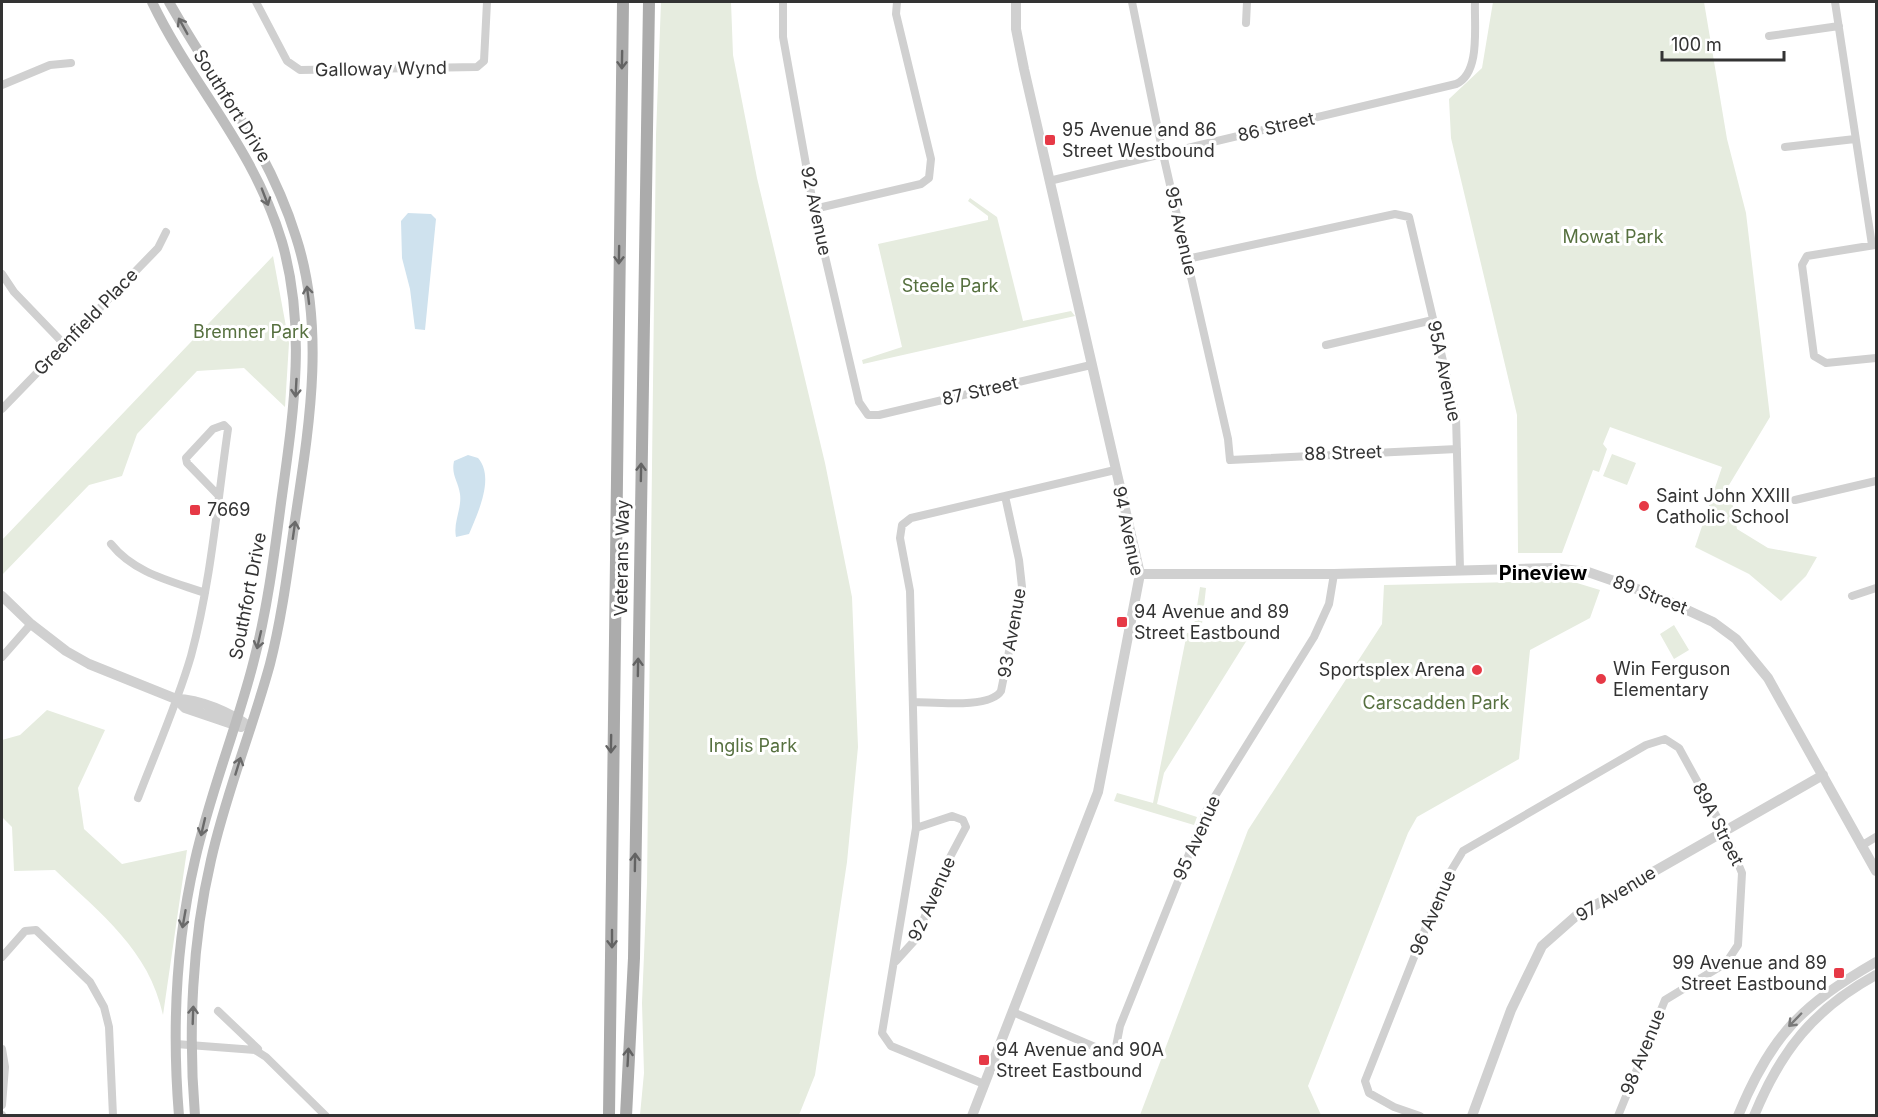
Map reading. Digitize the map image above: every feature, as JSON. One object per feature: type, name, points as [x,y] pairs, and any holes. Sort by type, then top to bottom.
[{"type":"main road","name":"Southfort Drive","points":[[169,2],[196,50],[258,144],[279,189],[299,247],[311,319],[313,356],[310,408],[285,588],[270,664],[210,862],[198,943],[193,1044],[195,1116]]},
{"type":"main road","name":"Veterans Way","points":[[609,1116],[623,2]]},
{"type":"main road","name":"Veterans Way","points":[[626,1116],[634,958],[649,2]]},
{"type":"main road","name":"Southfort Drive","points":[[156,3],[170,38],[235,135],[254,172],[282,242],[295,317],[296,365],[294,417],[270,583],[253,664],[205,818],[192,873],[182,940],[176,1044],[179,1116]]},
{"type":"street","name":"Galloway Wynd","points":[[256,2],[287,61],[300,70],[477,67],[484,61],[487,2]]},
{"type":"street","name":"92 Avenue","points":[[783,2],[783,37],[814,209],[859,402],[868,415]]},
{"type":"street","points":[[814,209],[921,184],[927,181],[931,172],[931,159],[896,14],[897,2]]},
{"type":"street","name":"94 Avenue","points":[[972,1115],[1098,792],[1140,574],[1020,49],[1016,2]]},
{"type":"street","name":"95 Avenue","points":[[1132,2],[1162,154],[1188,259],[1228,439],[1230,460]]},
{"type":"street","points":[[1246,23],[1247,2]]},
{"type":"street","name":"86 Street","points":[[1049,181],[1455,84],[1466,78],[1471,65],[1475,2]]},
{"type":"street","points":[[1835,2],[1855,139],[1874,245],[1807,256],[1802,265],[1814,356],[1826,363],[1876,358]]},
{"type":"street","points":[[1769,36],[1839,26]]},
{"type":"street","points":[[2,85],[50,65],[71,63]]},
{"type":"street","points":[[1785,147],[1855,139]]},
{"type":"street","name":"95A Avenue","points":[[1188,259],[1395,214],[1406,214],[1413,223],[1456,416],[1460,569]]},
{"type":"street","name":"Greenfield Place","points":[[2,410],[158,248],[166,231]]},
{"type":"street","points":[[2,274],[14,292],[65,345]]},
{"type":"street","points":[[1326,345],[1433,320]]},
{"type":"street","name":"87 Street","points":[[868,415],[879,415],[1091,365]]},
{"type":"street","points":[[138,798],[190,658],[206,593],[228,429],[224,425],[218,425],[213,429],[186,458],[190,467],[219,496]]},
{"type":"street","name":"88 Street","points":[[1230,460],[1457,449]]},
{"type":"street","points":[[1005,496],[1115,470]]},
{"type":"street","points":[[1795,500],[1876,481]]},
{"type":"street","name":"92 Avenue","points":[[896,961],[916,828],[911,602],[900,538],[902,525],[911,518],[1005,496]]},
{"type":"street","name":"93 Avenue","points":[[913,702],[985,702],[996,697],[1002,687],[1022,587],[1019,560],[1005,496]]},
{"type":"street","points":[[111,544],[127,561],[139,569],[206,593]]},
{"type":"street","name":"89 Street","points":[[1140,574],[1335,574],[1553,568],[1588,572],[1657,596],[1713,622],[1743,645],[1763,670],[1876,871]]},
{"type":"street","name":"95 Avenue","points":[[1012,1012],[1084,1040],[1109,1053],[1116,1050],[1120,1026],[1207,809],[1314,637],[1329,604],[1335,574]]},
{"type":"street","points":[[1852,596],[1876,588]]},
{"type":"street","points":[[2,596],[31,624],[66,651],[89,664],[176,699],[188,699],[250,728]]},
{"type":"street","points":[[2,657],[31,624]]},
{"type":"street","name":"89A Street","points":[[1665,740],[1678,748],[1725,830],[1743,879],[1738,940],[1734,954]]},
{"type":"street","name":"96 Avenue","points":[[1420,1116],[1394,1107],[1369,1093],[1365,1081],[1443,884],[1462,851],[1646,745],[1665,740]]},
{"type":"street","name":"97 Avenue","points":[[1472,1116],[1512,1010],[1542,946],[1576,916],[1823,775]]},
{"type":"street","name":"92 Avenue","points":[[896,961],[913,944],[948,861],[966,827],[963,820],[952,816],[916,828]]},
{"type":"street","points":[[1861,846],[1876,837]]},
{"type":"street","points":[[2,957],[25,931],[36,930],[90,982],[104,1007],[109,1027],[113,1116]]},
{"type":"street","name":"98 Avenue","points":[[1618,1116],[1665,1000],[1722,965],[1734,954]]},
{"type":"street","points":[[896,961],[883,1028],[885,1041],[891,1046],[984,1084]]},
{"type":"street","points":[[1738,1116],[1761,1065],[1785,1030],[1821,996],[1876,962]]},
{"type":"street","points":[[1754,1116],[1781,1060],[1797,1037],[1834,1002],[1876,975]]},
{"type":"street","points":[[218,1011],[326,1116]]},
{"type":"street","points":[[176,1044],[248,1048],[266,1057]]},
{"type":"street","points":[[2,1049],[5,1067],[2,1105]]},
{"type":"green space","name":"Inglis Park","points":[[661,2],[731,2],[733,55],[757,178],[825,463],[852,597],[858,747],[847,862],[815,1075],[799,1115],[640,1115],[644,1073],[642,1003],[647,883],[656,135]]},
{"type":"green space","name":"Mowat Park","points":[[1493,2],[1704,2],[1727,139],[1746,213],[1770,417],[1729,485],[1737,529],[1768,548],[1817,557],[1806,576],[1781,601],[1749,574],[1695,547],[1722,467],[1610,427],[1603,444],[1607,449],[1599,472],[1593,470],[1562,553],[1518,553],[1517,415],[1451,138],[1449,99],[1482,68]]},
{"type":"green space","name":"Steele Park","points":[[970,198],[997,217],[1023,321],[1071,311],[1075,316],[863,364],[862,360],[902,347],[878,244],[988,220],[988,216],[968,201]]},
{"type":"green space","name":"Bremner Park","points":[[273,256],[289,343],[285,407],[244,368],[197,371],[137,434],[122,476],[89,485],[2,575],[2,540]]},
{"type":"green space","points":[[1612,454],[1636,463],[1627,485],[1603,476]]},
{"type":"green space","name":"Carscadden Park","points":[[1556,581],[1577,583],[1600,590],[1590,618],[1530,650],[1519,759],[1417,817],[1408,833],[1308,1086],[1321,1115],[1140,1115],[1248,830],[1382,624],[1384,585]]},
{"type":"green space","points":[[1200,587],[1206,588],[1201,633],[1252,632],[1164,773],[1157,804],[1197,817],[1194,825],[1114,801],[1117,793],[1153,803],[1187,633],[1193,632]]},
{"type":"green space","points":[[1674,625],[1689,650],[1674,659],[1660,634]]},
{"type":"green space","points":[[47,710],[105,730],[78,788],[84,829],[122,864],[187,850],[163,1015],[147,971],[135,952],[106,918],[55,870],[14,871],[12,827],[2,817],[2,740],[20,735]]},
{"type":"water","points":[[408,213],[431,214],[436,219],[425,330],[415,329],[410,289],[402,258],[401,221]]},
{"type":"water","points":[[468,455],[478,458],[483,466],[485,485],[469,534],[456,537],[460,500],[453,470],[454,461]]},
{"type":"place","name":"95 Avenue and 86 Street Westbound","points":[[1050,140]]},
{"type":"place","name":"Saint John XXIII Catholic School","points":[[1644,506]]},
{"type":"place","name":"7669","points":[[195,510]]},
{"type":"place","name":"94 Avenue and 89 Street Eastbound","points":[[1122,622]]},
{"type":"place","name":"Sportsplex Arena","points":[[1477,670]]},
{"type":"place","name":"Win Ferguson Elementary","points":[[1601,679]]},
{"type":"place","name":"99 Avenue and 89 Street Eastbound","points":[[1839,973]]},
{"type":"place","name":"94 Avenue and 90A Street Eastbound","points":[[984,1060]]},
{"type":"district","name":"Pineview","points":[[1543,573]]}]
